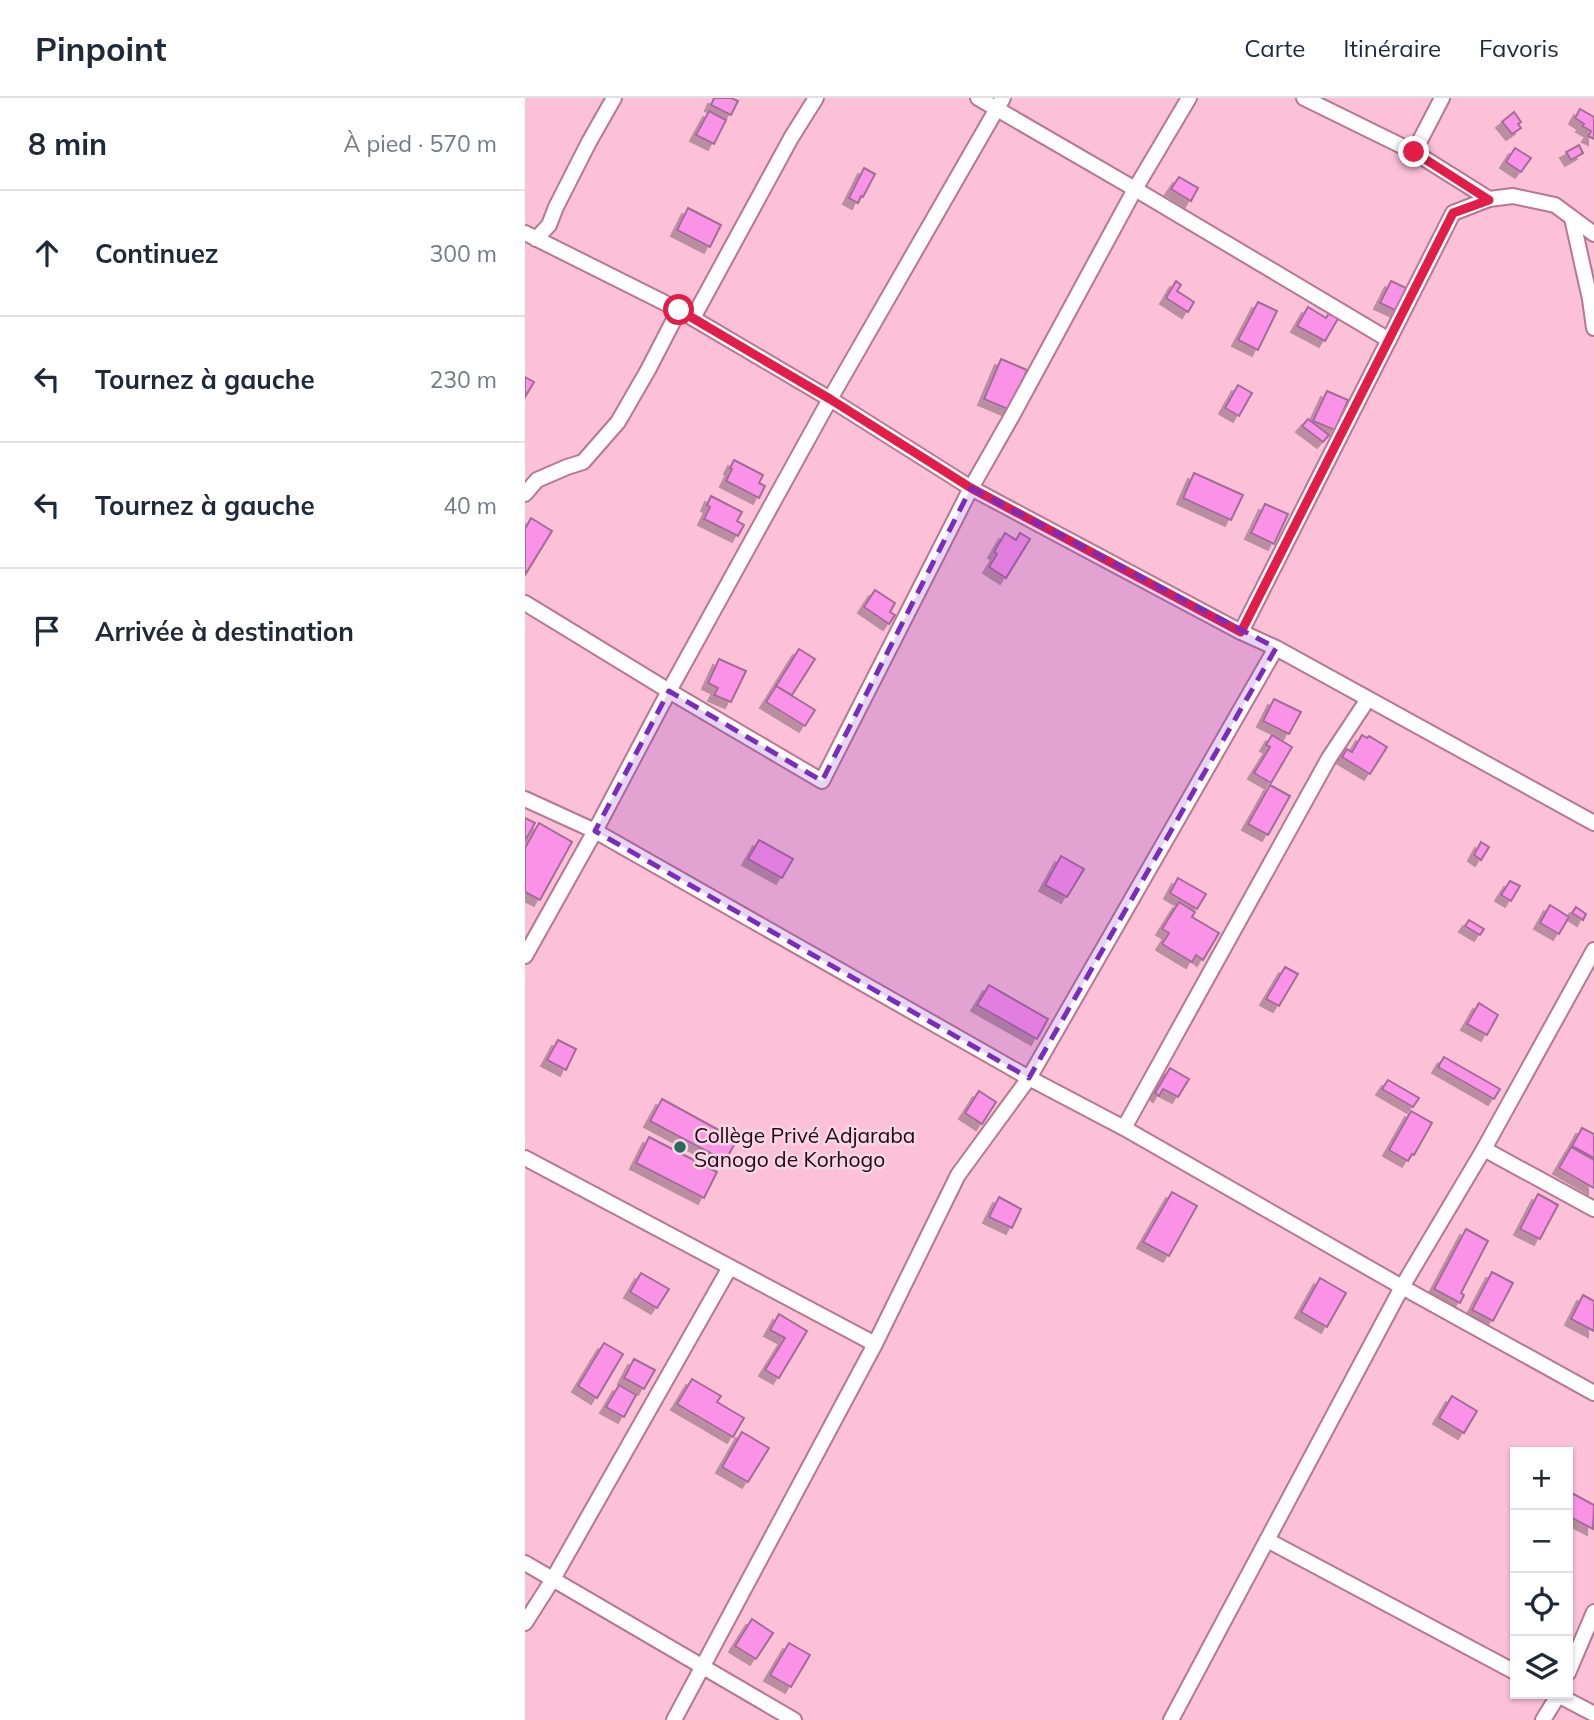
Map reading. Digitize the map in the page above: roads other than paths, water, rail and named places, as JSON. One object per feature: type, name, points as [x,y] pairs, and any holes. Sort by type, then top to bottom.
[{"type":"street","points":[[531,236],[549,225],[614,98]]},
{"type":"street","points":[[693,318],[791,138],[816,98]]},
{"type":"street","points":[[978,98],[1000,103],[1135,188],[1389,340]]},
{"type":"street","points":[[525,603],[822,781],[971,488],[1135,188],[1189,98]]},
{"type":"street","points":[[1304,98],[1414,152],[1489,200]]},
{"type":"street","points":[[1414,152],[1442,98]]},
{"type":"street","points":[[525,956],[830,399],[1000,103]]},
{"type":"street","points":[[1241,632],[1453,213],[1489,200],[1513,196],[1555,205],[1594,234]]},
{"type":"street","points":[[1573,218],[1594,328]]},
{"type":"street","points":[[531,236],[693,318],[830,399],[971,488],[1276,648],[1594,822]]},
{"type":"street","points":[[525,494],[537,480],[583,462],[618,422],[679,310]]},
{"type":"street","points":[[674,1720],[875,1344],[958,1175],[1029,1078],[1276,648]]},
{"type":"street","points":[[1124,1128],[1329,758],[1368,699]]},
{"type":"street","points":[[525,799],[595,831],[1029,1078],[1124,1128],[1594,1393]]},
{"type":"street","points":[[1171,1720],[1402,1287],[1484,1149],[1594,950]]},
{"type":"street","points":[[1484,1149],[1594,1209]]},
{"type":"street","points":[[525,1158],[875,1344]]},
{"type":"street","points":[[525,1623],[553,1579],[730,1267]]},
{"type":"street","points":[[1267,1541],[1510,1669]]},
{"type":"street","points":[[525,1563],[794,1720]]},
{"type":"street","points":[[1573,1660],[1594,1612]]},
{"type":"street","points":[[1543,1720],[1554,1699]]},
{"type":"street","points":[[1566,1699],[1594,1714]]},
{"type":"place","name":"Collège Privé Adjaraba Sanogo de Korhogo","points":[[680,1147]]}]
